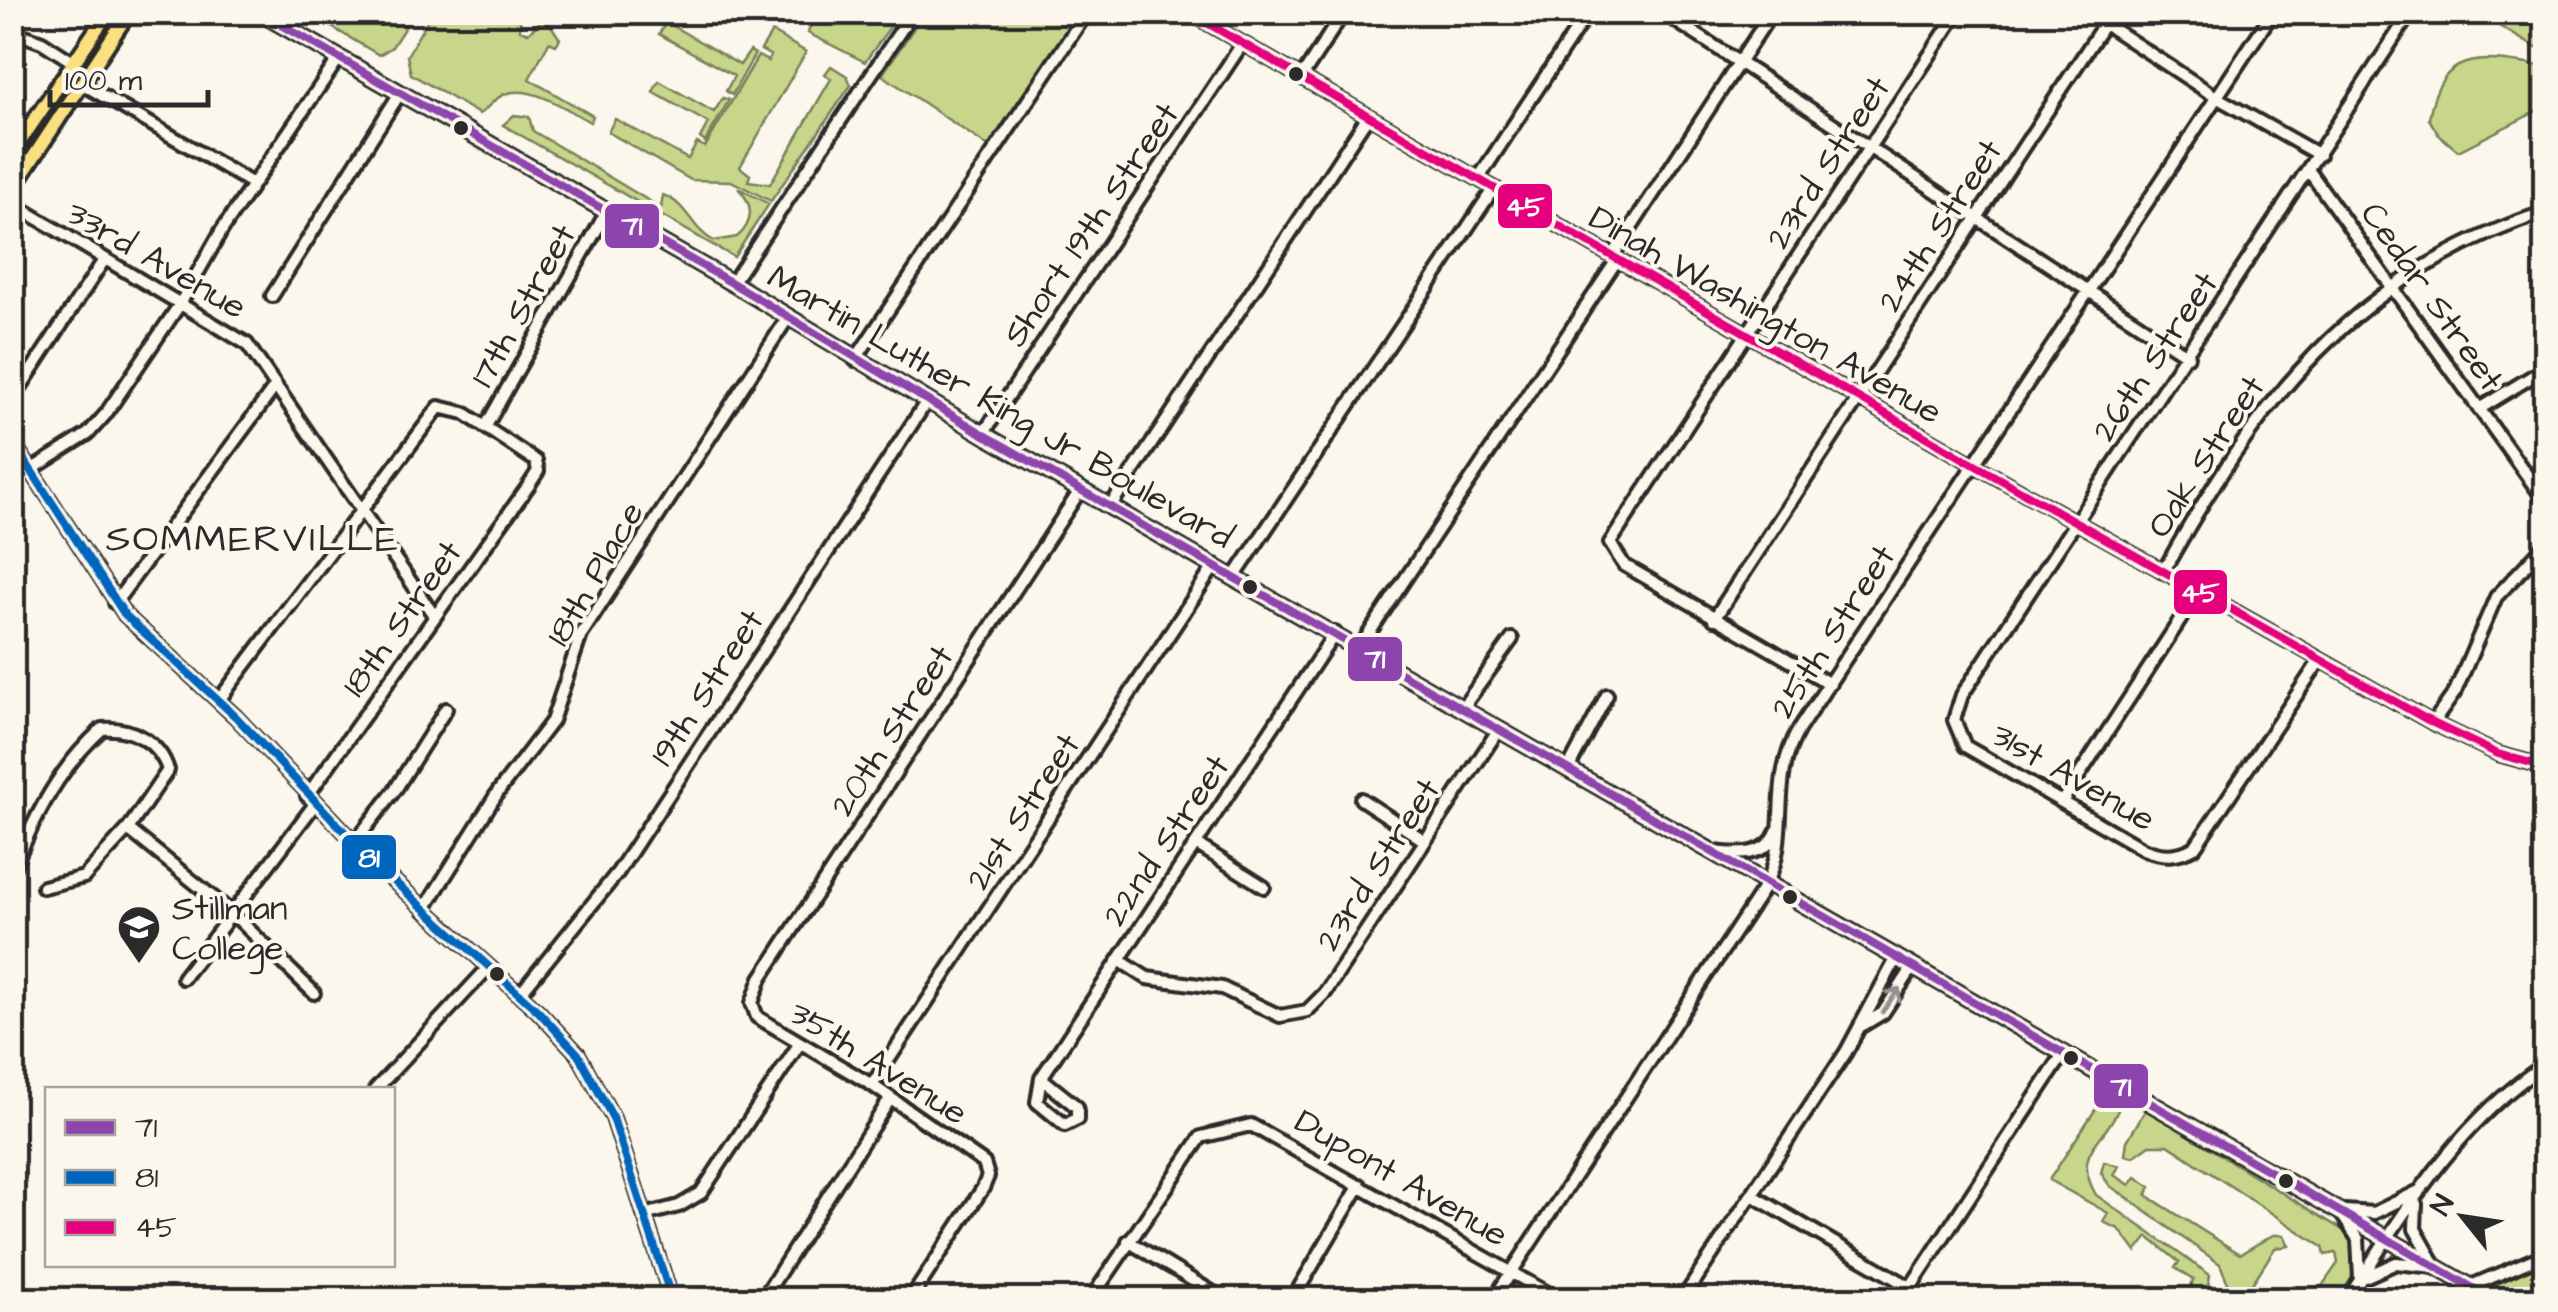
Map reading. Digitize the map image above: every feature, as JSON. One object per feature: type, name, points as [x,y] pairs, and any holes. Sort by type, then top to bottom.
[{"type":"main road","points":[[12,153],[108,12]]},
{"type":"main road","points":[[12,190],[130,12]]},
{"type":"main road","name":"Martin Luther King Jr Boulevard","points":[[259,12],[732,283],[983,434],[2494,1300]]},
{"type":"street","points":[[732,283],[914,12]]},
{"type":"street","points":[[855,360],[1088,12]]},
{"type":"street","name":"Dinah Washington Avenue","points":[[1188,12],[1972,464],[2433,723],[2498,754],[2546,767]]},
{"type":"street","points":[[1301,78],[1344,12]]},
{"type":"street","points":[[1478,179],[1588,12]]},
{"type":"street","points":[[1662,12],[2188,356]]},
{"type":"street","points":[[1360,648],[1772,12]]},
{"type":"street","name":"23rd Street","points":[[1714,619],[1624,565],[1610,543],[1958,12]]},
{"type":"street","points":[[2087,12],[2216,97],[2320,156]]},
{"type":"street","name":"24th Street","points":[[1714,619],[2112,12]]},
{"type":"street","name":"25th Street","points":[[1493,1300],[1767,883],[1777,860],[1778,788],[1788,750],[1972,464],[2273,12]]},
{"type":"street","name":"26th Street","points":[[1958,734],[1954,720],[1962,695],[2320,156],[2411,12]]},
{"type":"street","points":[[12,31],[42,42],[73,62]]},
{"type":"street","name":"Short 19th Street","points":[[983,434],[1242,44]]},
{"type":"street","points":[[31,470],[88,434],[180,304],[253,184],[339,58]]},
{"type":"street","points":[[81,83],[253,184]]},
{"type":"street","points":[[272,296],[400,93]]},
{"type":"street","points":[[1111,506],[1368,116]]},
{"type":"street","name":"Cedar Street","points":[[2310,171],[2546,502]]},
{"type":"street","points":[[1235,576],[1494,188]]},
{"type":"street","name":"33rd Avenue","points":[[12,204],[247,344],[274,388],[364,508],[435,617]]},
{"type":"street","name":"17th Street","points":[[486,426],[607,211]]},
{"type":"street","name":"Oak Street","points":[[2162,572],[2258,415],[2310,357],[2396,287],[2465,244],[2546,212]]},
{"type":"street","points":[[12,400],[104,260]]},
{"type":"street","name":"18th Place","points":[[424,910],[498,792],[552,721],[581,635],[787,319]]},
{"type":"street","points":[[2478,408],[2546,368]]},
{"type":"street","points":[[114,602],[274,388]]},
{"type":"street","name":"19th Street","points":[[520,995],[618,872],[926,401]]},
{"type":"street","points":[[219,700],[439,407],[452,407],[486,426]]},
{"type":"street","name":"18th Street","points":[[183,978],[538,472],[528,452],[486,426]]},
{"type":"street","points":[[12,441],[114,602],[219,700],[354,843],[568,1041],[597,1084],[672,1300]]},
{"type":"street","name":"20th Street","points":[[752,1003],[761,978],[1081,489]]},
{"type":"street","points":[[2433,723],[2455,692],[2496,597],[2546,544]]},
{"type":"street","name":"21st Street","points":[[872,1085],[1215,565]]},
{"type":"street","points":[[2062,800],[2199,591]]},
{"type":"street","points":[[1714,619],[1830,684]]},
{"type":"street","name":"22nd Street","points":[[1040,1078],[1335,633]]},
{"type":"street","points":[[1463,707],[1512,639]]},
{"type":"street","name":"31st Avenue","points":[[1958,734],[1966,746],[2143,849],[2169,855],[2195,847],[2320,660]]},
{"type":"street","points":[[1568,769],[1608,696]]},
{"type":"street","points":[[354,843],[446,709]]},
{"type":"street","points":[[14,867],[46,797],[66,766],[102,729],[136,734],[164,756],[168,770],[128,829],[84,877],[42,887]]},
{"type":"street","name":"23rd Street","points":[[1118,960],[1147,978],[1222,988],[1267,1012],[1289,1015],[1306,1010],[1325,993],[1499,729]]},
{"type":"street","points":[[1362,798],[1425,841]]},
{"type":"street","points":[[1712,852],[1757,851],[1774,840],[1780,825]]},
{"type":"street","points":[[128,829],[230,912],[314,993]]},
{"type":"street","points":[[1196,844],[1264,886]]},
{"type":"street","points":[[1682,1300],[1862,1026],[1897,958]]},
{"type":"street","points":[[378,1087],[488,967]]},
{"type":"street","points":[[1862,1026],[1882,1013],[1913,967]]},
{"type":"street","name":"35th Avenue","points":[[752,1003],[757,1016],[872,1085],[984,1163],[988,1176],[983,1188],[910,1300]]},
{"type":"street","points":[[644,1216],[679,1206],[701,1193],[800,1043]]},
{"type":"street","points":[[1902,1300],[2064,1053]]},
{"type":"street","points":[[2346,1300],[2422,1188],[2480,1115],[2508,1088],[2546,1064]]},
{"type":"street","points":[[1040,1078],[1076,1107],[1077,1119],[1065,1125],[1045,1112],[1037,1102],[1040,1078]]},
{"type":"street","points":[[762,1300],[890,1099]]},
{"type":"street","name":"Dupont Avenue","points":[[1128,1241],[1194,1145],[1210,1132],[1240,1125],[1260,1128],[1560,1300]]},
{"type":"street","points":[[1292,1300],[1360,1185]]},
{"type":"street","points":[[2339,1210],[2374,1214],[2422,1188]]},
{"type":"street","points":[[2422,1188],[2414,1210],[2416,1229],[2436,1267]]},
{"type":"street","points":[[1752,1194],[1910,1286]]},
{"type":"street","points":[[2339,1210],[2358,1239],[2360,1280]]},
{"type":"street","points":[[1090,1300],[1128,1241],[1225,1300]]},
{"type":"street","points":[[2472,1286],[2546,1254]]},
{"type":"street","points":[[2360,1280],[2396,1263],[2436,1267]]},
{"type":"green space","points":[[432,12],[551,12],[554,14],[538,19],[529,13],[520,21],[520,30],[528,33],[540,22],[548,21],[560,39],[556,45],[549,42],[529,79],[593,116],[590,122],[526,92],[501,96],[479,114],[411,74],[407,56]]},
{"type":"green space","points":[[308,13],[414,13],[392,47],[379,55]]},
{"type":"green space","points":[[793,13],[900,13],[865,62],[808,33],[811,23]]},
{"type":"green space","points":[[924,13],[1082,13],[992,149],[882,75]]},
{"type":"green space","points":[[2477,13],[2545,13],[2545,53]]},
{"type":"green space","points":[[666,22],[740,65],[750,51],[755,54],[732,95],[726,91],[734,76],[659,34]]},
{"type":"green space","points":[[772,32],[806,52],[740,167],[750,175],[748,181],[770,184],[831,79],[825,74],[831,66],[847,76],[851,85],[771,201],[731,181],[691,180],[608,132],[615,119],[688,159],[697,143],[705,147],[758,56],[768,61],[771,56],[761,50]]},
{"type":"green space","points":[[2545,56],[2545,107],[2458,151],[2438,134],[2429,119],[2443,80],[2454,69],[2482,60],[2539,66]]},
{"type":"green space","points":[[659,81],[714,112],[723,98],[729,100],[705,142],[700,138],[708,123],[653,92]]},
{"type":"green space","points":[[514,115],[529,117],[533,131],[661,208],[663,195],[671,199],[714,241],[737,237],[747,226],[749,207],[738,188],[769,204],[734,257],[503,125]]},
{"type":"green space","points":[[2111,1096],[2119,1108],[2088,1158],[2089,1180],[2096,1195],[2210,1275],[2206,1299],[2182,1299],[2194,1280],[2175,1268],[2179,1262],[2148,1237],[2136,1252],[2119,1229],[2103,1222],[2108,1213],[2049,1180],[2099,1104]]},
{"type":"green space","points":[[2146,1109],[2349,1234],[2357,1260],[2339,1299],[2313,1299],[2338,1263],[2336,1253],[2325,1255],[2323,1247],[2168,1145],[2150,1145],[2133,1157],[2125,1155],[2127,1141]]},
{"type":"green space","points":[[2104,1162],[2119,1166],[2114,1175],[2130,1185],[2136,1177],[2151,1187],[2146,1195],[2240,1254],[2273,1235],[2284,1235],[2289,1246],[2275,1248],[2252,1284],[2262,1286],[2257,1296],[2224,1299],[2227,1281],[2220,1264],[2110,1186],[2101,1173]]},
{"type":"green space","points":[[2545,1262],[2545,1299],[2510,1299],[2489,1288]]},
{"type":"transit line","name":"71","points":[[259,12],[732,283],[983,434],[2494,1300]]},
{"type":"transit line","name":"45","points":[[1188,12],[1973,464],[2433,723],[2498,754],[2546,767]]},
{"type":"transit line","name":"81","points":[[12,441],[125,615],[236,717],[376,865],[538,1011],[578,1054],[613,1118],[672,1300]]},
{"type":"place","name":"Stillman College","points":[[139,965]]},
{"type":"district","name":"SOMMERVILLE","points":[[253,538]]}]
